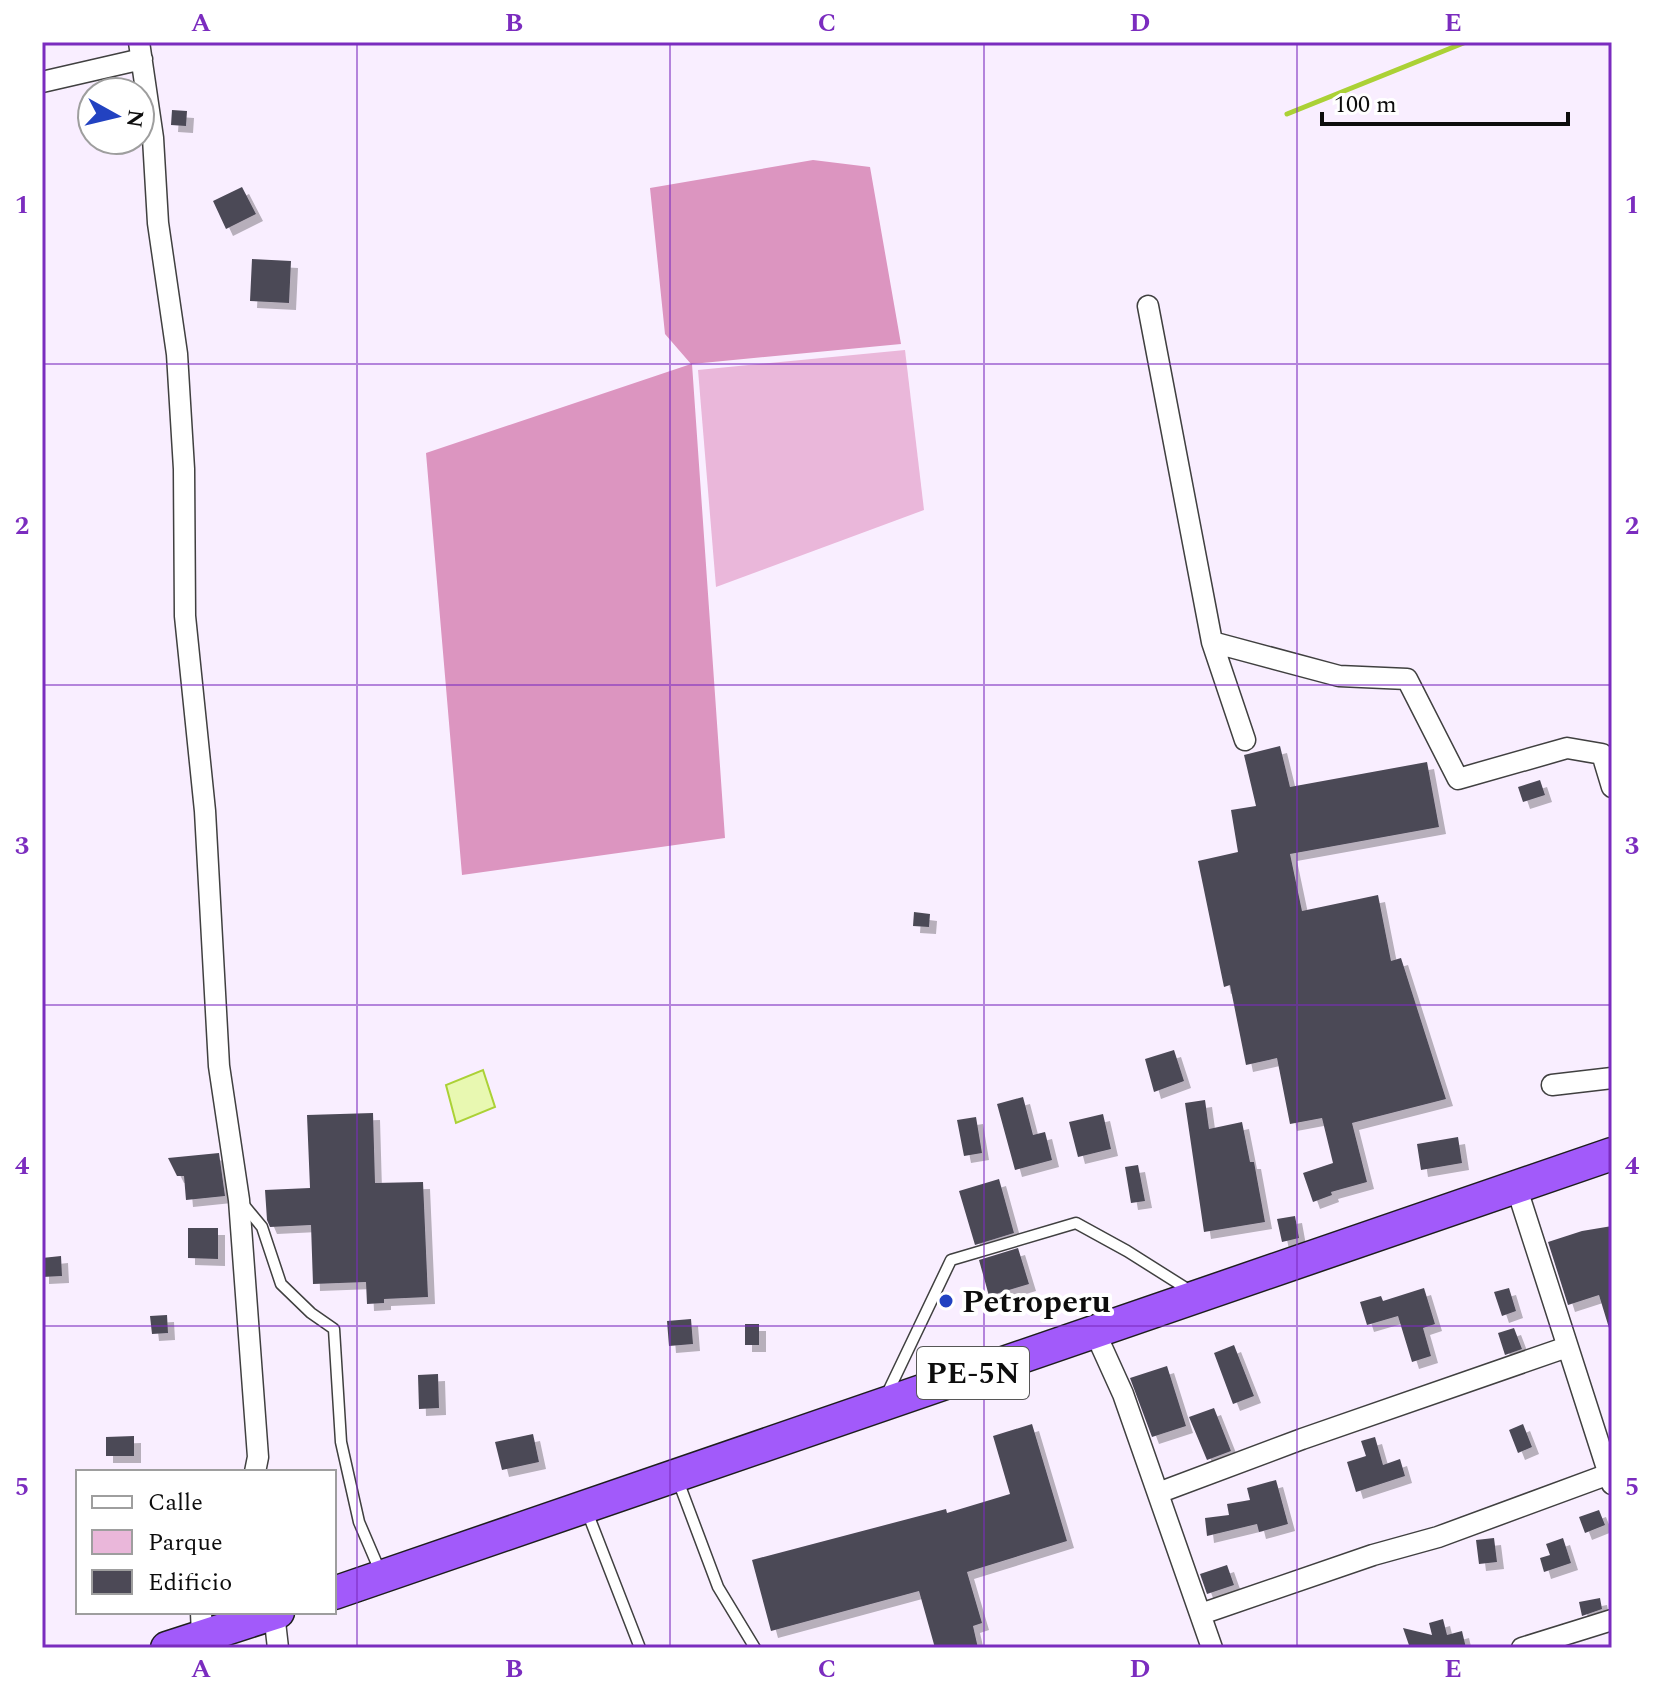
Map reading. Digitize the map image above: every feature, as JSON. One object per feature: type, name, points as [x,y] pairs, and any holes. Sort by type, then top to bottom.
[{"type":"highway","name":"PE-5N","points":[[336,1592],[1612,1154]]},
{"type":"highway","points":[[167,1648],[202,1624],[269,1614]]},
{"type":"street","points":[[42,82],[141,51],[153,138],[158,223],[177,354],[184,469],[185,616],[205,811],[219,1066],[239,1200],[258,1457],[255,1470]]},
{"type":"street","points":[[1148,306],[1212,642],[1245,740]]},
{"type":"street","points":[[1212,642],[1339,676],[1407,679],[1458,779],[1567,748],[1602,754],[1612,787]]},
{"type":"street","points":[[1552,1085],[1612,1078]]},
{"type":"street","points":[[1201,1614],[1610,1479],[1516,1186]]},
{"type":"street","points":[[1094,1330],[1123,1394],[1212,1648]]},
{"type":"street","points":[[1158,1493],[1302,1439],[1567,1347]]},
{"type":"street","points":[[276,1614],[278,1648]]},
{"type":"street","points":[[1522,1648],[1576,1640],[1612,1620]]},
{"type":"lane","points":[[239,1200],[262,1227],[281,1284],[311,1313],[334,1329],[341,1442],[359,1522],[383,1576]]},
{"type":"lane","points":[[882,1406],[951,1260],[1076,1223],[1197,1295]]},
{"type":"lane","points":[[677,1476],[718,1587],[755,1648]]},
{"type":"lane","points":[[585,1507],[640,1648]]},
{"type":"green space","points":[[905,350],[924,510],[716,587],[698,370]]},
{"type":"shaded area","points":[[813,160],[870,167],[901,344],[692,364],[725,838],[462,875],[426,453],[691,364],[665,334],[650,188]]},
{"type":"shaded area","points":[[483,1070],[495,1107],[456,1123],[446,1085]]},
{"type":"building","points":[[172,110],[187,111],[186,126],[171,125]]},
{"type":"building","points":[[242,187],[256,214],[226,229],[213,201]]},
{"type":"building","points":[[252,259],[291,261],[289,303],[250,301]]},
{"type":"building","points":[[1280,746],[1290,787],[1427,762],[1439,827],[1290,854],[1302,911],[1378,895],[1391,961],[1401,958],[1446,1099],[1352,1123],[1367,1182],[1331,1192],[1332,1195],[1313,1202],[1303,1173],[1333,1163],[1322,1118],[1290,1124],[1277,1058],[1246,1065],[1230,985],[1224,987],[1198,861],[1238,852],[1231,810],[1256,806],[1244,755]]},
{"type":"building","points":[[1540,780],[1545,795],[1523,802],[1518,787]]},
{"type":"building","points":[[914,912],[930,914],[929,927],[913,926]]},
{"type":"building","points":[[1174,1050],[1184,1081],[1154,1092],[1145,1059]]},
{"type":"building","points":[[1023,1097],[1033,1135],[1045,1132],[1052,1160],[1015,1170],[997,1104]]},
{"type":"building","points":[[1205,1100],[1209,1129],[1242,1122],[1250,1162],[1254,1162],[1265,1222],[1204,1232],[1185,1103]]},
{"type":"building","points":[[373,1113],[375,1183],[423,1182],[428,1297],[384,1299],[384,1303],[367,1304],[366,1282],[313,1284],[311,1225],[270,1227],[267,1220],[265,1190],[310,1188],[307,1115]]},
{"type":"building","points":[[1103,1114],[1111,1149],[1078,1157],[1069,1122]]},
{"type":"building","points":[[976,1117],[982,1153],[964,1156],[957,1120]]},
{"type":"building","points":[[1458,1137],[1462,1163],[1421,1170],[1417,1144]]},
{"type":"building","points":[[219,1153],[225,1196],[186,1200],[184,1176],[177,1176],[168,1158]]},
{"type":"building","points":[[1138,1165],[1145,1201],[1131,1203],[1125,1167]]},
{"type":"building","points":[[999,1179],[1014,1233],[975,1245],[959,1191]]},
{"type":"building","points":[[1295,1216],[1299,1238],[1282,1242],[1277,1219]]},
{"type":"building","points":[[1612,1226],[1612,1327],[1609,1328],[1599,1295],[1568,1305],[1548,1242],[1582,1231]]},
{"type":"building","points":[[188,1228],[218,1228],[218,1259],[188,1258]]},
{"type":"building","points":[[1018,1248],[1029,1284],[989,1296],[979,1260]]},
{"type":"building","points":[[61,1256],[62,1276],[42,1277],[42,1258]]},
{"type":"building","points":[[1424,1288],[1435,1324],[1423,1328],[1431,1356],[1412,1362],[1398,1316],[1367,1325],[1360,1302],[1381,1296],[1383,1301]]},
{"type":"building","points":[[1509,1288],[1516,1311],[1502,1316],[1494,1292]]},
{"type":"building","points":[[167,1315],[168,1333],[152,1334],[150,1316]]},
{"type":"building","points":[[691,1319],[693,1344],[669,1346],[667,1321]]},
{"type":"building","points":[[745,1324],[759,1324],[759,1345],[745,1345]]},
{"type":"building","points":[[1514,1328],[1522,1349],[1505,1355],[1498,1333]]},
{"type":"building","points":[[1234,1345],[1254,1396],[1233,1404],[1214,1353]]},
{"type":"building","points":[[1167,1366],[1186,1426],[1152,1437],[1130,1378]]},
{"type":"building","points":[[438,1374],[439,1408],[419,1409],[418,1375]]},
{"type":"building","points":[[1214,1408],[1231,1451],[1207,1460],[1189,1417]]},
{"type":"building","points":[[1032,1424],[1067,1541],[967,1572],[982,1623],[973,1626],[978,1648],[935,1648],[919,1591],[771,1631],[752,1560],[946,1509],[947,1513],[1010,1494],[993,1436]]},
{"type":"building","points":[[1523,1424],[1532,1447],[1518,1453],[1509,1430]]},
{"type":"building","points":[[533,1434],[539,1462],[502,1470],[495,1442]]},
{"type":"building","points":[[134,1436],[134,1456],[106,1456],[106,1437]]},
{"type":"building","points":[[1375,1437],[1383,1465],[1400,1459],[1405,1476],[1356,1492],[1347,1462],[1366,1456],[1361,1441]]},
{"type":"building","points":[[1276,1480],[1288,1524],[1259,1532],[1257,1524],[1207,1536],[1205,1518],[1229,1515],[1227,1504],[1250,1500],[1247,1488]]},
{"type":"building","points":[[1599,1510],[1605,1525],[1585,1533],[1579,1517]]},
{"type":"building","points":[[1494,1538],[1497,1562],[1479,1564],[1476,1540]]},
{"type":"building","points":[[1563,1538],[1571,1563],[1544,1572],[1540,1558],[1550,1555],[1546,1544]]},
{"type":"building","points":[[1227,1565],[1234,1585],[1207,1594],[1200,1574]]},
{"type":"building","points":[[1600,1598],[1602,1609],[1582,1616],[1579,1602]]},
{"type":"building","points":[[1443,1619],[1447,1635],[1462,1631],[1466,1648],[1410,1648],[1403,1628],[1432,1635],[1429,1623]]},
{"type":"waterway","points":[[1287,114],[1466,42]]},
{"type":"place","name":"Petroperu","points":[[946,1301]]}]
